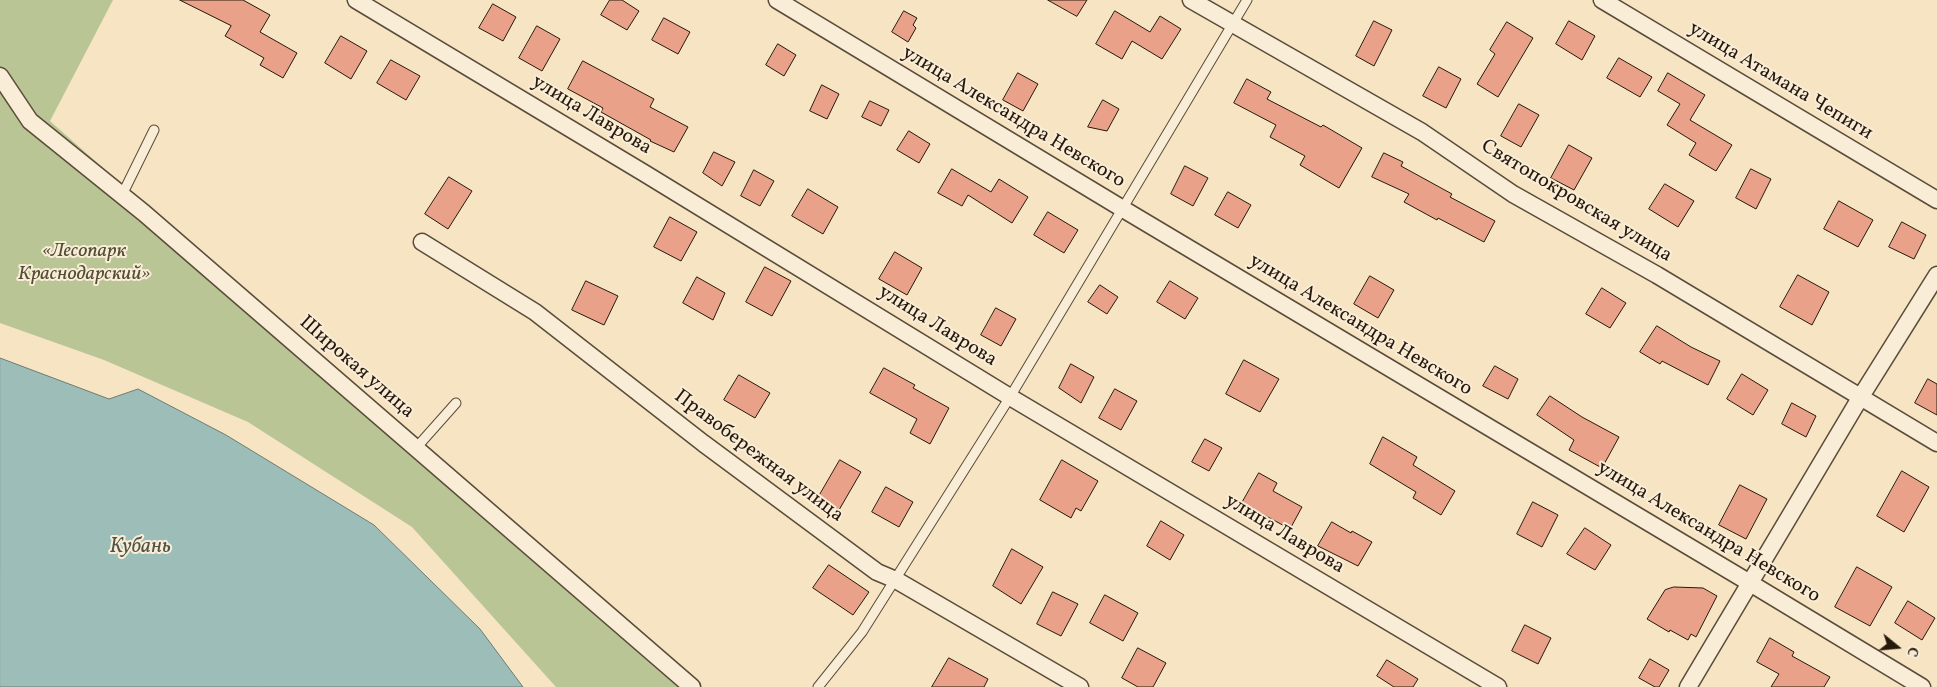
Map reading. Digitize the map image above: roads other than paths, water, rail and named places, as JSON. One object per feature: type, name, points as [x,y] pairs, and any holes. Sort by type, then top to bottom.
[{"type":"street","name":"улица Лаврова","points":[[356,0],[644,172],[1010,398],[1498,687]]},
{"type":"street","name":"улица Александра Невского","points":[[777,0],[1122,209],[1922,687]]},
{"type":"street","name":"Святопокровская улица","points":[[1191,0],[1422,132],[1513,194],[1657,275],[1937,443]]},
{"type":"street","name":"улица Атамана Чепиги","points":[[1602,0],[1937,200]]},
{"type":"street","name":"Широкая улица","points":[[0,76],[30,121],[122,195],[692,687]]},
{"type":"street","name":"Правобережная улица","points":[[422,242],[535,312],[726,461],[877,572],[896,580],[1080,687]]},
{"type":"street","points":[[1688,687],[1860,398],[1937,274]]},
{"type":"lane","points":[[818,687],[862,632],[1010,398],[1247,0]]},
{"type":"lane","points":[[122,195],[154,130]]},
{"type":"lane","points":[[416,448],[456,403]]},
{"type":"water","name":"Кубань","points":[[0,358],[109,399],[138,389],[226,435],[374,525],[480,629],[523,687],[0,687]]},
{"type":"park label","name":"«Лесопарк Краснодарский»","points":[[84,264]]}]
